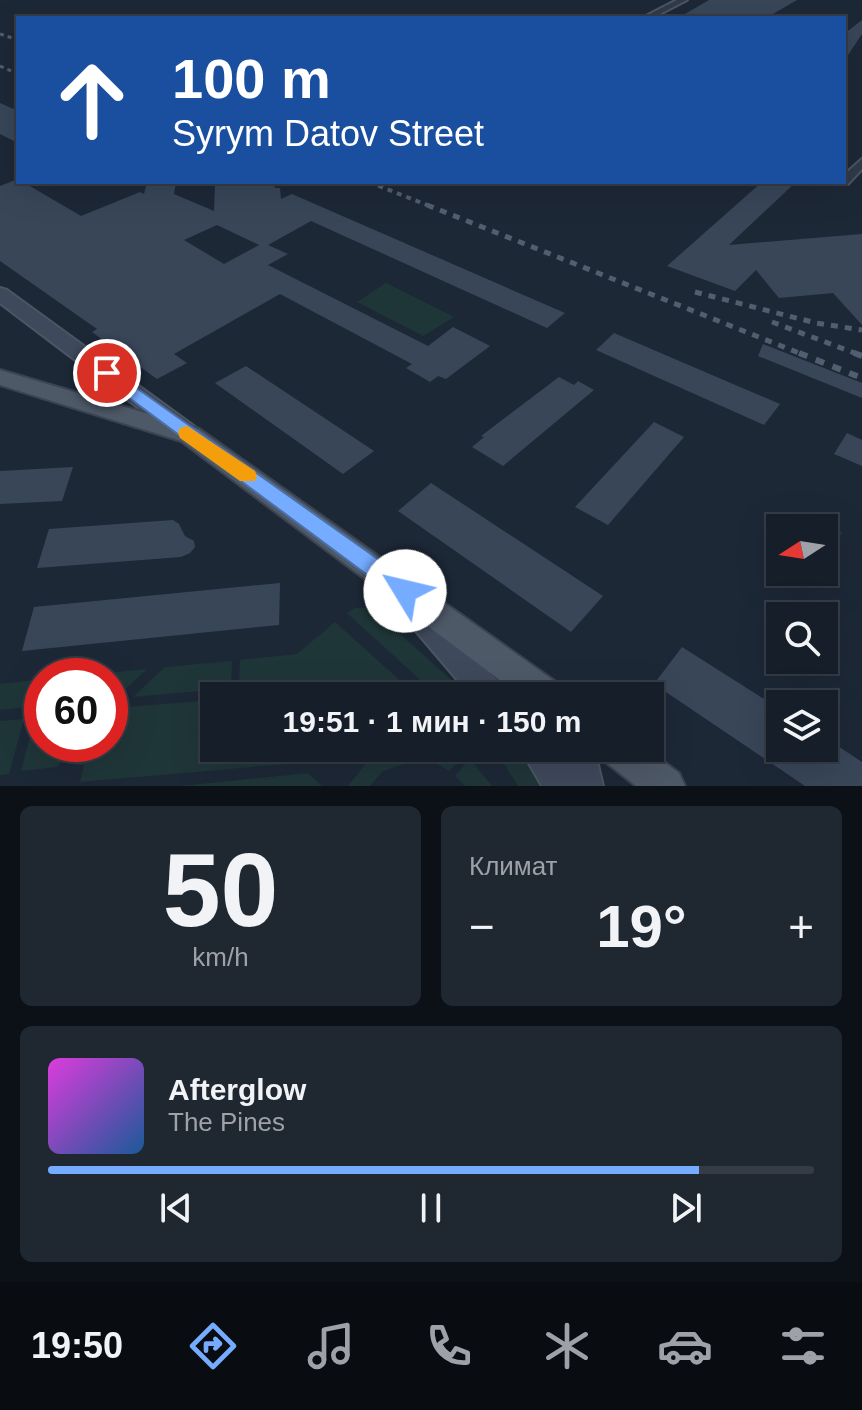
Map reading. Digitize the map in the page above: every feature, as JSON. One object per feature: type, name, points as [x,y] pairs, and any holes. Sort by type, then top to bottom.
[{"type":"main road","points":[[0,294],[529,682]]},
{"type":"main road","points":[[0,377],[190,435]]},
{"type":"main road","points":[[383,574],[479,682]]},
{"type":"main road","points":[[546,762],[562,786]]},
{"type":"main road","points":[[581,762],[586,786]]},
{"type":"main road","points":[[634,762],[666,786]]},
{"type":"street","points":[[650,16],[683,0]]},
{"type":"street","points":[[846,179],[862,162]]},
{"type":"green space","points":[[386,283],[454,317],[423,336],[357,302]]},
{"type":"green space","points":[[355,608],[371,608],[453,682],[423,682],[347,613]]},
{"type":"green space","points":[[335,622],[402,682],[239,682],[240,660],[297,654]]},
{"type":"green space","points":[[232,661],[231,682],[200,682],[200,691],[133,697],[165,667]]},
{"type":"green space","points":[[147,669],[128,687],[128,671]]},
{"type":"green space","points":[[24,681],[24,707],[0,710],[0,684]]},
{"type":"green space","points":[[200,701],[200,762],[310,762],[80,782],[84,765],[75,765],[78,762],[128,762],[128,707]]},
{"type":"green space","points":[[24,719],[9,774],[0,775],[0,721]]},
{"type":"green space","points":[[24,759],[24,762],[61,762],[57,767],[21,771]]},
{"type":"green space","points":[[367,762],[410,762],[383,771],[370,786],[348,786]]},
{"type":"green space","points":[[434,762],[457,762],[449,771]]},
{"type":"green space","points":[[467,762],[472,762],[492,786],[465,786],[455,776]]},
{"type":"green space","points":[[503,762],[530,762],[547,786],[518,786]]},
{"type":"green space","points":[[308,773],[322,786],[181,786]]},
{"type":"building","points":[[709,0],[797,0],[769,16],[681,16]]},
{"type":"building","points":[[862,20],[862,34],[846,58],[846,32]]},
{"type":"building","points":[[0,103],[16,110],[16,142],[0,134]]},
{"type":"building","points":[[16,180],[16,184],[27,184],[81,216],[140,192],[144,194],[146,184],[176,184],[174,194],[214,211],[215,184],[274,184],[275,188],[280,188],[281,199],[292,194],[565,313],[547,328],[311,221],[268,245],[288,254],[268,265],[428,346],[453,327],[490,346],[446,379],[438,376],[430,382],[406,368],[412,364],[280,294],[174,354],[187,363],[157,379],[92,332],[97,329],[0,261],[0,186]],"holes":[[[217,225],[259,245],[224,264],[184,240]]]},
{"type":"building","points":[[760,184],[794,184],[729,245],[862,234],[862,325],[833,293],[779,298],[756,270],[735,291],[667,266]]},
{"type":"building","points":[[614,333],[780,404],[764,425],[596,350]]},
{"type":"building","points":[[763,344],[862,383],[862,398],[758,356]]},
{"type":"building","points":[[246,366],[374,451],[343,474],[215,383]]},
{"type":"building","points":[[559,377],[574,385],[578,381],[594,390],[503,466],[472,447],[484,437],[481,436]]},
{"type":"building","points":[[654,422],[684,437],[608,525],[575,507]]},
{"type":"building","points":[[847,433],[862,440],[862,466],[834,454]]},
{"type":"building","points":[[73,467],[62,501],[0,504],[0,471]]},
{"type":"building","points":[[431,483],[603,596],[571,632],[398,511]]},
{"type":"building","points":[[173,520],[185,536],[194,541],[195,547],[181,557],[37,568],[49,529]]},
{"type":"building","points":[[280,583],[279,625],[22,651],[34,607]]},
{"type":"building","points":[[682,647],[766,700],[766,760],[664,691],[664,682],[656,682]]},
{"type":"building","points":[[838,746],[862,762],[862,786],[805,786],[769,762],[838,762]]},
{"type":"railway","points":[[0,34],[16,39]]},
{"type":"railway","points":[[0,66],[16,73]]},
{"type":"railway","points":[[374,184],[432,207]]},
{"type":"railway","points":[[427,205],[804,355]]},
{"type":"railway","points":[[695,292],[816,323],[862,330]]},
{"type":"railway","points":[[772,322],[860,355]]},
{"type":"railway","points":[[799,353],[862,378]]},
{"type":"railway","points":[[854,353],[862,356]]},
{"type":"slow traffic","points":[[187,433],[247,476]]},
{"type":"route","points":[[107,373],[405,591]]}]
